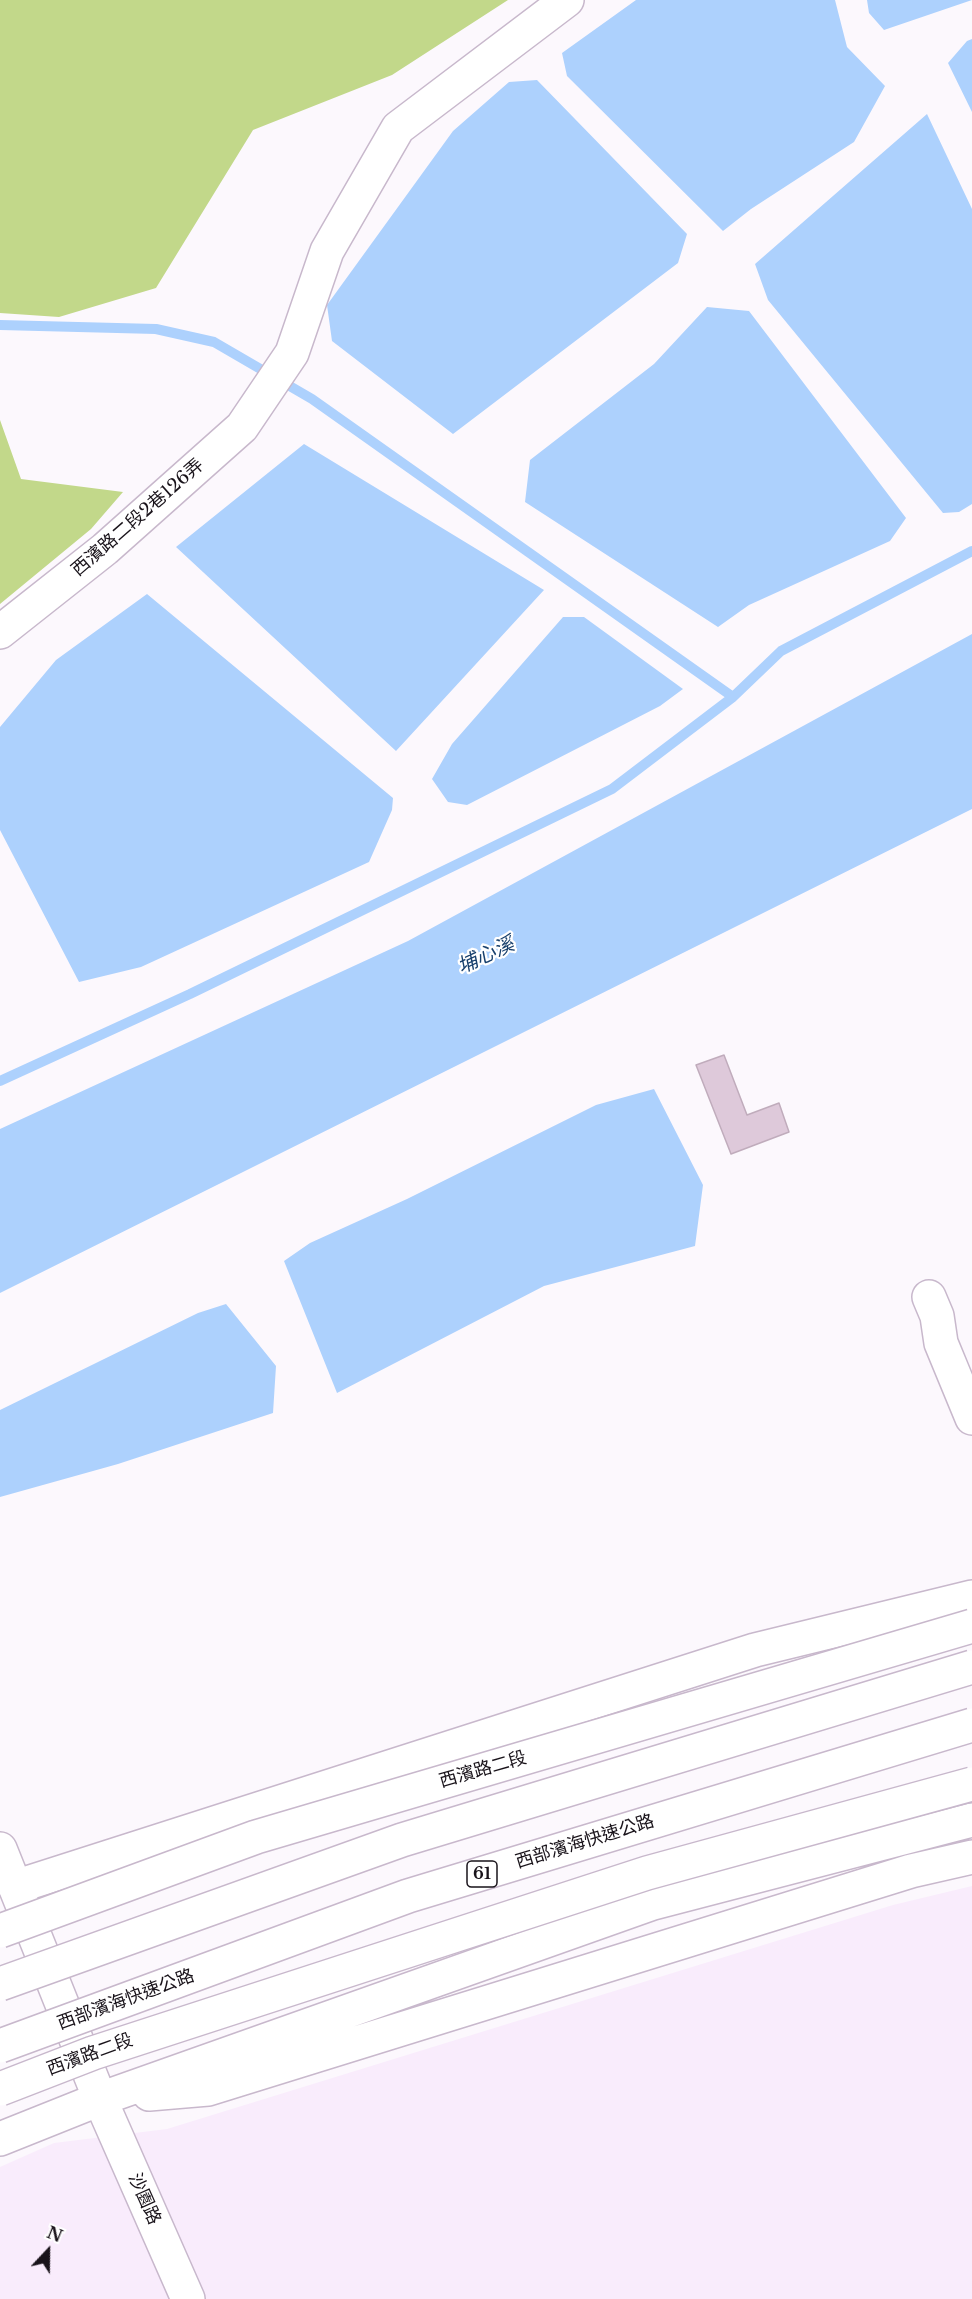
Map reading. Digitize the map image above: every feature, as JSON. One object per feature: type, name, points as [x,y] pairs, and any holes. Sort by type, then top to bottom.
[{"type":"main road","name":"西濱路二段2巷126弄","points":[[0,632],[105,549],[242,426],[292,353],[327,251],[398,128],[567,0]]},
{"type":"main road","points":[[929,1297],[937,1316],[941,1343],[972,1418]]},
{"type":"main road","points":[[15,1887],[755,1650],[972,1597]]},
{"type":"main road","name":"西濱路二段","points":[[0,1931],[256,1837],[972,1626]]},
{"type":"main road","points":[[0,1984],[402,1840],[972,1667]]},
{"type":"main road","name":"西部濱海快速公路","points":[[0,2046],[408,1896],[972,1725]]},
{"type":"main road","name":"西濱路二段","points":[[0,2089],[104,2049],[647,1873],[972,1784]]},
{"type":"main road","points":[[0,2139],[100,2099],[653,1903],[972,1820]]},
{"type":"main road","name":"沙園路","points":[[0,1849],[100,2099],[188,2299]]},
{"type":"main road","points":[[100,2099],[208,2089],[911,1871],[972,1857]]},
{"type":"shaded area","points":[[972,1886],[972,2299],[0,2299],[0,2167],[54,2143],[167,2129],[893,1905]]},
{"type":"green space","points":[[0,0],[508,0],[392,75],[253,130],[156,288],[59,317],[0,313]]},
{"type":"green space","points":[[0,420],[21,479],[123,492],[91,529],[0,604]]},
{"type":"water","points":[[636,0],[835,0],[847,47],[885,86],[854,142],[751,209],[723,231],[567,76],[562,53]]},
{"type":"water","points":[[867,0],[972,0],[884,30],[869,13]]},
{"type":"water","points":[[972,39],[972,112],[948,63],[967,41]]},
{"type":"water","points":[[537,80],[687,234],[678,263],[453,434],[332,341],[327,305],[453,131],[509,82]]},
{"type":"water","points":[[927,114],[972,209],[972,504],[959,512],[943,513],[768,300],[755,264]]},
{"type":"water","points":[[707,307],[749,311],[906,518],[890,541],[749,605],[718,627],[525,502],[530,460],[654,364]]},
{"type":"water","points":[[304,444],[544,590],[396,751],[176,547]]},
{"type":"water","points":[[147,594],[393,798],[392,810],[369,862],[141,967],[79,982],[0,830],[0,727],[56,660]]},
{"type":"water","points":[[563,617],[584,617],[683,689],[660,706],[467,805],[448,802],[432,779],[452,744]]},
{"type":"water","name":"埔心溪","points":[[972,634],[972,809],[0,1293],[0,1129],[408,941]]},
{"type":"water","points":[[654,1089],[703,1185],[695,1246],[544,1286],[337,1393],[284,1261],[310,1243],[407,1199],[596,1105]]},
{"type":"water","points":[[226,1304],[276,1366],[273,1413],[118,1464],[0,1497],[0,1410],[198,1313]]},
{"type":"building","points":[[724,1055],[747,1115],[779,1103],[789,1132],[731,1154],[696,1065]]},
{"type":"waterway","points":[[0,325],[156,329],[214,342],[312,399],[733,697],[781,651],[972,551]]},
{"type":"waterway","points":[[0,1081],[190,994],[612,789],[733,697]]}]
